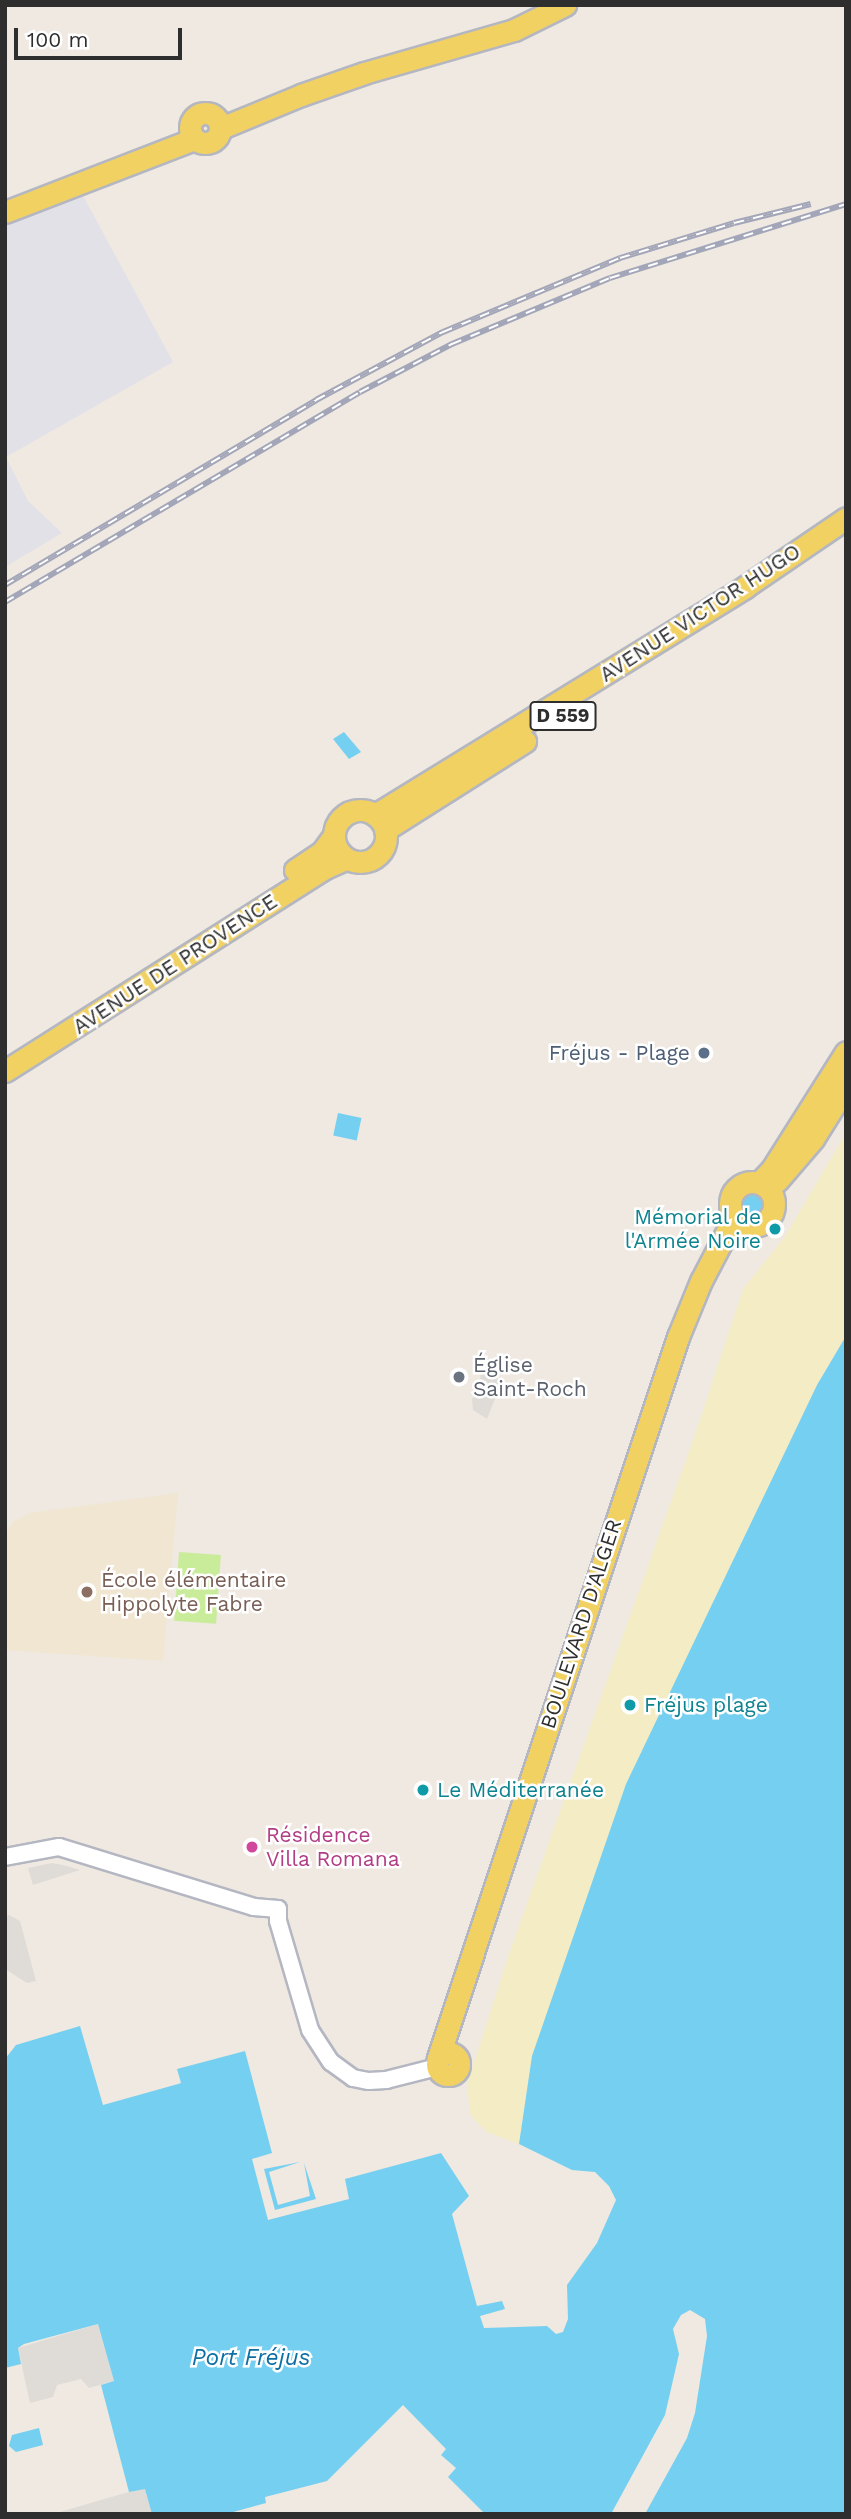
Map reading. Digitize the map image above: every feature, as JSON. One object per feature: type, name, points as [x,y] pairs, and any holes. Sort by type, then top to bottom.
[{"type":"main road","points":[[5,206],[192,134],[211,142],[219,123],[238,114],[342,75],[498,28],[554,5]]},
{"type":"main road","points":[[219,123],[364,73],[513,30],[565,5]]},
{"type":"main road","points":[[5,212],[192,134]]},
{"type":"main road","name":"AVENUE VICTOR HUGO","points":[[380,823],[745,587],[846,518]]},
{"type":"main road","name":"AVENUE VICTOR HUGO","points":[[380,823],[846,536]]},
{"type":"main road","points":[[358,810],[380,823],[385,844],[377,856],[365,862],[345,859],[337,850],[333,837],[336,825],[345,814],[358,810]]},
{"type":"main road","name":"AVENUE DE PROVENCE","points":[[5,1054],[317,856],[333,837]]},
{"type":"main road","name":"AVENUE DE PROVENCE","points":[[5,1071],[325,868],[345,859]]},
{"type":"main road","points":[[764,1188],[743,1184],[735,1190],[729,1203],[734,1218],[746,1226],[762,1224],[773,1210],[764,1188],[772,1169],[846,1052]]},
{"type":"main road","points":[[764,1188],[813,1139],[846,1086]]},
{"type":"main road","name":"BOULEVARD D'ALGER","points":[[443,2054],[678,1337],[701,1281],[734,1218]]},
{"type":"street","points":[[5,1857],[59,1847],[278,1915],[310,2030],[319,2047],[338,2069],[353,2078],[378,2081],[443,2054]]},
{"type":"shaded area","points":[[82,194],[173,362],[6,457],[28,501],[62,533],[5,567],[5,224]]},
{"type":"shaded area","points":[[481,1372],[502,1380],[487,1419],[473,1410],[472,1399],[482,1386],[486,1389],[488,1382],[480,1379]]},
{"type":"shaded area","name":"École élémentaire Hippolyte Fabre","points":[[178,1493],[163,1661],[5,1650],[5,1534],[13,1522],[30,1513]]},
{"type":"shaded area","points":[[52,1863],[80,1870],[33,1885],[28,1868]]},
{"type":"shaded area","points":[[9,1915],[20,1921],[36,1981],[27,1983],[5,1969],[5,1916]]},
{"type":"shaded area","points":[[98,2324],[114,2381],[89,2388],[81,2379],[57,2385],[53,2397],[30,2403],[18,2348]]},
{"type":"shaded area","points":[[145,2488],[152,2514],[53,2514],[125,2493]]},
{"type":"sand","name":"Fréjus plage","points":[[846,1133],[846,1336],[817,1385],[532,2056],[519,2144],[487,2132],[475,2120],[470,2114],[467,2085],[509,1954],[697,1429],[743,1289],[784,1238]]},
{"type":"green space","points":[[179,1552],[221,1555],[216,1624],[174,1621]]},
{"type":"water","points":[[344,732],[361,752],[349,759],[333,739]]},
{"type":"water","points":[[338,1113],[361,1118],[357,1140],[333,1135]]},
{"type":"water","points":[[752,1192],[760,1196],[764,1204],[760,1212],[752,1216],[744,1212],[740,1204],[744,1196]]},
{"type":"water","name":"Port Fréjus","points":[[846,1336],[846,2514],[645,2514],[687,2438],[695,2413],[707,2336],[705,2319],[690,2310],[681,2315],[673,2329],[679,2354],[665,2415],[611,2514],[485,2514],[448,2477],[456,2468],[441,2455],[446,2449],[403,2405],[327,2481],[265,2497],[266,2503],[226,2514],[152,2514],[145,2489],[129,2492],[101,2385],[114,2381],[98,2324],[24,2344],[18,2348],[21,2364],[5,2368],[5,2059],[16,2045],[80,2026],[103,2105],[181,2083],[177,2069],[245,2051],[272,2153],[252,2159],[268,2220],[349,2199],[345,2179],[441,2153],[469,2196],[452,2214],[477,2306],[502,2301],[505,2309],[480,2316],[484,2328],[547,2326],[556,2334],[563,2332],[568,2319],[567,2285],[597,2243],[616,2200],[609,2186],[595,2172],[572,2170],[519,2144],[532,2056],[626,1784],[817,1385]]},
{"type":"water","points":[[300,2162],[269,2172],[278,2205],[310,2196],[304,2163],[316,2199],[275,2210],[264,2169]]},
{"type":"water","points":[[39,2428],[43,2445],[16,2452],[9,2446],[12,2435]]},
{"type":"railway","points":[[5,585],[316,400],[443,332],[620,258],[734,223],[811,204]]},
{"type":"railway","points":[[5,602],[360,392],[452,344],[610,278],[846,204]]},
{"type":"place","name":"Fréjus - Plage","points":[[704,1053]]},
{"type":"place","name":"Mémorial de l'Armée Noire","points":[[775,1229]]},
{"type":"place","name":"Église Saint-Roch","points":[[459,1377]]},
{"type":"place","name":"École élémentaire Hippolyte Fabre","points":[[87,1592]]},
{"type":"place","name":"Fréjus plage","points":[[630,1705]]},
{"type":"place","name":"Le Méditerranée","points":[[423,1790]]},
{"type":"place","name":"Résidence Villa Romana","points":[[252,1847]]}]
